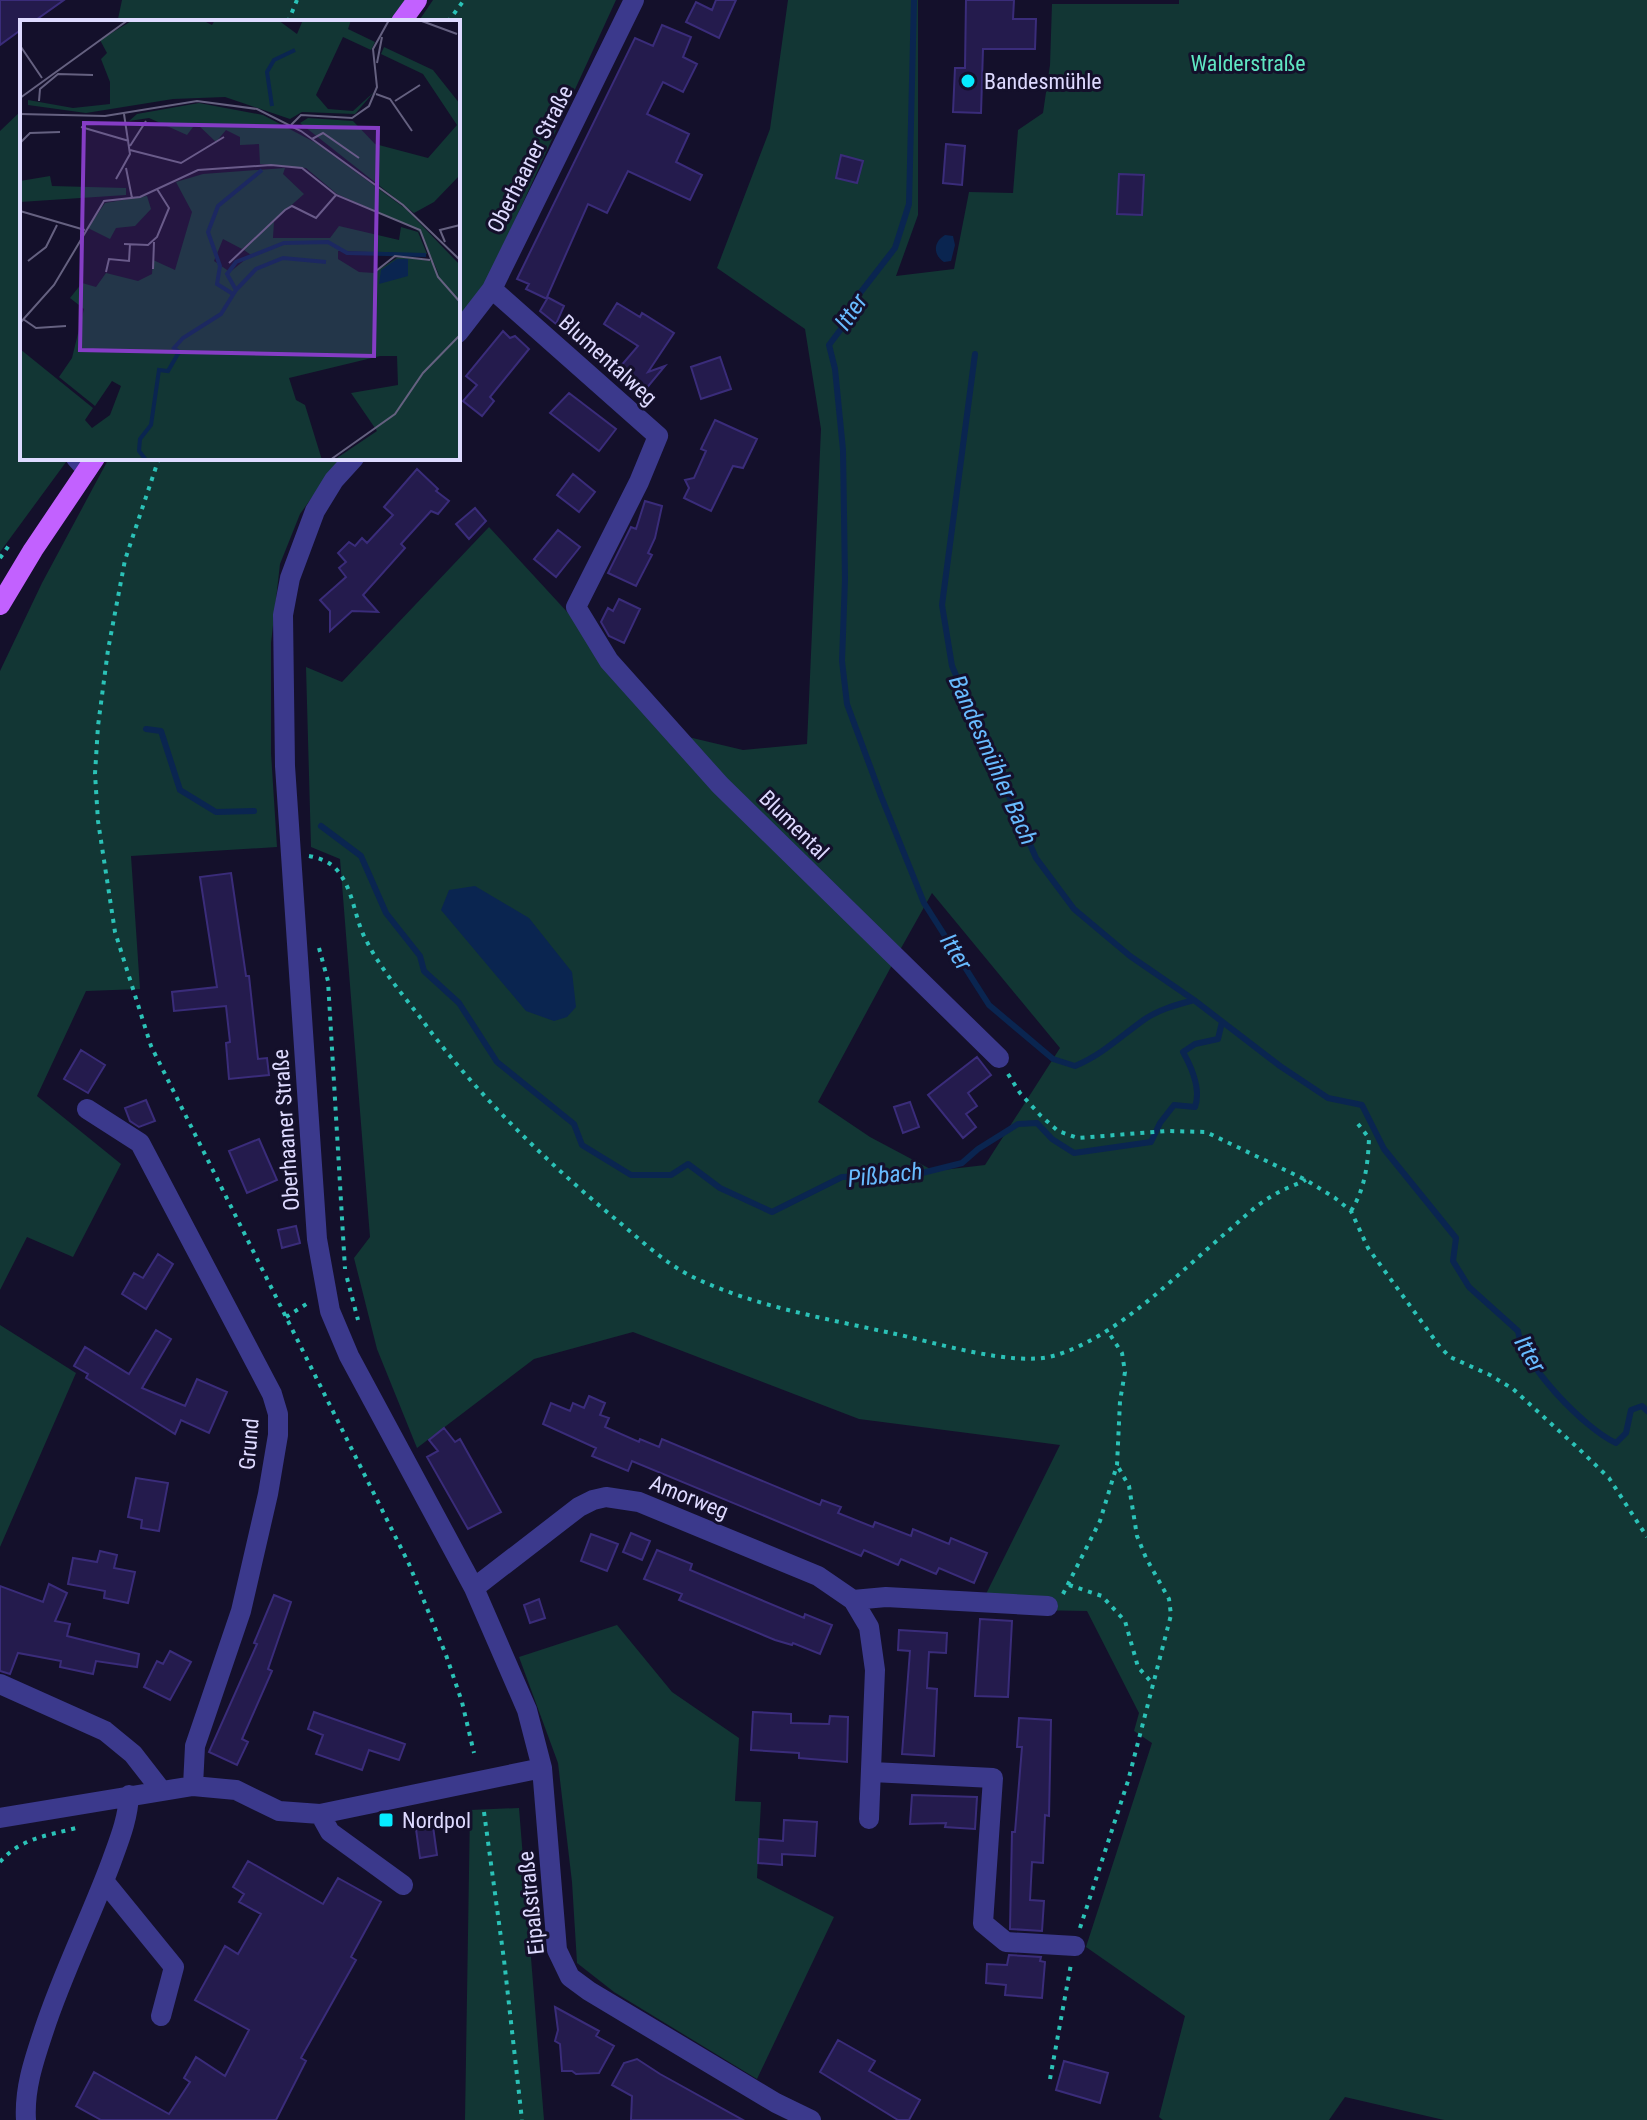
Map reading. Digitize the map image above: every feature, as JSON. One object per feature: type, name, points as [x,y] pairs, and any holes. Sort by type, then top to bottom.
[{"type":"main road","points":[[402,20],[417,0]]},
{"type":"main road","points":[[2,597],[86,462]]},
{"type":"street","name":"Oberhaaner Straße","points":[[460,330],[492,289],[634,0]]},
{"type":"street","name":"Blumentalweg","points":[[492,289],[658,436],[639,482],[576,607]]},
{"type":"street","name":"Oberhaaner Straße","points":[[352,460],[334,480],[315,511],[290,578],[283,615],[285,766],[317,1239],[326,1292],[349,1356],[474,1588],[527,1710],[542,1768]]},
{"type":"street","name":"Blumental","points":[[576,607],[609,661],[709,773],[795,861],[999,1058]]},
{"type":"street","name":"Grund","points":[[87,1109],[140,1143],[272,1394],[278,1414],[278,1435],[268,1494],[245,1597],[225,1665],[195,1746],[193,1786]]},
{"type":"street","name":"Amorweg","points":[[474,1588],[579,1507],[606,1497],[639,1502],[818,1576],[853,1600],[869,1627],[873,1644],[875,1670],[869,1819]]},
{"type":"street","points":[[853,1600],[886,1597],[1048,1606]]},
{"type":"street","points":[[0,1684],[105,1731],[133,1754],[161,1790]]},
{"type":"street","points":[[4,1822],[129,1795],[193,1786],[236,1790],[279,1811],[320,1814],[542,1768]]},
{"type":"street","name":"Eipaßstraße","points":[[542,1768],[557,1950],[570,1977],[775,2112],[811,2120]]},
{"type":"street","points":[[872,1772],[993,1778],[983,1923],[1006,1942],[1075,1946]]},
{"type":"street","points":[[26,2120],[25,2102],[32,2066],[58,1987],[104,1881],[128,1815],[129,1795]]},
{"type":"street","points":[[320,1814],[330,1832],[403,1885]]},
{"type":"street","points":[[104,1881],[174,1967],[161,2016]]},
{"type":"path","points":[[289,20],[297,0]]},
{"type":"path","points":[[449,20],[464,0]]},
{"type":"path","points":[[158,460],[125,560],[98,726],[95,774],[98,821],[115,932],[151,1046],[409,1564],[446,1655],[462,1702],[474,1753]]},
{"type":"path","points":[[291,853],[315,857],[328,862],[338,871],[350,894],[365,938],[379,962],[450,1058],[471,1080],[586,1194],[666,1261],[693,1277],[736,1295],[872,1329],[1001,1356],[1051,1356],[1081,1345],[1107,1330],[1260,1204],[1306,1180]]},
{"type":"path","points":[[317,943],[328,981],[346,1273],[361,1330]]},
{"type":"path","points":[[999,1058],[1020,1093],[1058,1131],[1078,1138],[1143,1132],[1206,1132],[1306,1180],[1351,1211],[1368,1248],[1440,1347],[1450,1357],[1513,1389],[1579,1449],[1609,1478],[1647,1537]]},
{"type":"path","points":[[1351,1211],[1361,1195],[1369,1160],[1369,1138],[1358,1124]]},
{"type":"path","points":[[1107,1330],[1122,1353],[1125,1372],[1120,1401],[1117,1465],[1100,1521],[1069,1585],[1102,1596],[1125,1621],[1138,1667],[1153,1684]]},
{"type":"path","points":[[1050,2079],[1075,1946],[1124,1794],[1171,1615],[1169,1599],[1137,1536],[1129,1486],[1117,1465]]},
{"type":"path","points":[[484,1812],[522,2120]]},
{"type":"path","points":[[0,1862],[12,1848],[26,1841],[84,1826]]},
{"type":"green space","points":[[122,0],[405,0],[390,20],[118,19]]},
{"type":"green space","points":[[433,0],[616,0],[487,281],[460,318],[460,20],[419,20]]},
{"type":"green space","name":"Walderstraße","points":[[788,0],[918,0],[918,215],[896,276],[954,269],[969,192],[1013,193],[1018,130],[1043,113],[1050,65],[1052,4],[1179,4],[1179,0],[1647,0],[1647,2120],[1444,2120],[1345,2097],[1329,2120],[1163,2120],[1159,2117],[1185,2016],[1086,1947],[1152,1743],[1134,1731],[1139,1713],[1087,1611],[983,1609],[986,1594],[1060,1445],[859,1419],[633,1332],[534,1359],[417,1448],[377,1349],[354,1258],[370,1237],[340,859],[311,847],[306,667],[342,682],[489,527],[892,965],[818,1102],[870,1137],[934,1171],[985,1165],[1060,1048],[932,893],[900,950],[684,736],[743,750],[807,744],[821,429],[805,329],[717,268],[770,129]]},
{"type":"green space","points":[[20,112],[20,460],[68,460],[0,552],[0,131]]},
{"type":"green space","points":[[108,460],[339,460],[300,514],[280,564],[271,643],[271,753],[277,847],[131,856],[140,989],[86,991],[37,1096],[121,1164],[73,1257],[27,1237],[0,1290],[0,671],[42,583]]},
{"type":"green space","points":[[0,1325],[76,1373],[0,1547]]},
{"type":"green space","points":[[617,1625],[672,1692],[739,1738],[735,1801],[761,1802],[757,1878],[834,1917],[757,2079],[614,1992],[577,1963],[572,1882],[558,1763],[519,1657]]},
{"type":"green space","points":[[519,1808],[544,2120],[465,2120],[470,1810]]},
{"type":"water","points":[[945,235],[953,236],[955,245],[951,261],[944,262],[936,248]]},
{"type":"water","points":[[475,886],[529,918],[572,972],[576,1007],[567,1017],[554,1021],[526,1011],[441,910],[449,890]]},
{"type":"building","points":[[0,0],[64,0],[36,20],[20,20],[20,30],[0,45]]},
{"type":"building","points":[[716,0],[736,0],[719,38],[686,22],[696,2],[712,10]]},
{"type":"building","points":[[966,0],[1014,0],[1013,19],[1036,19],[1035,49],[983,49],[981,113],[953,112],[955,68],[965,68]]},
{"type":"building","points":[[662,25],[691,37],[683,57],[697,64],[683,92],[663,82],[647,114],[689,134],[676,162],[702,175],[690,200],[628,171],[607,213],[588,204],[547,297],[564,306],[556,324],[540,311],[547,299],[526,289],[529,284],[517,279],[635,38],[653,46]]},
{"type":"building","points":[[946,144],[965,146],[962,185],[943,183]]},
{"type":"building","points":[[841,155],[863,161],[857,183],[836,178]]},
{"type":"building","points":[[1119,174],[1144,175],[1142,215],[1117,214]]},
{"type":"building","points":[[617,303],[640,317],[642,313],[674,333],[648,372],[665,366],[640,396],[614,374],[638,346],[604,324]]},
{"type":"building","points":[[503,331],[510,338],[515,336],[529,349],[490,397],[494,401],[482,416],[463,401],[477,385],[466,376]]},
{"type":"building","points":[[720,357],[731,389],[701,399],[691,367]]},
{"type":"building","points":[[569,393],[616,429],[599,451],[550,413]]},
{"type":"building","points":[[715,420],[757,439],[743,468],[733,466],[711,511],[684,498],[689,488],[685,480],[694,478],[706,451],[701,449]]},
{"type":"building","points":[[417,469],[449,501],[438,514],[431,511],[401,544],[405,548],[363,595],[378,612],[352,611],[330,631],[330,611],[320,600],[346,577],[339,568],[346,562],[338,553],[349,542],[355,546],[362,538],[367,543],[393,515],[384,507]]},
{"type":"building","points":[[573,474],[595,492],[579,512],[557,495]]},
{"type":"building","points":[[645,501],[662,506],[655,538],[648,553],[652,555],[636,586],[608,573],[631,527],[636,529]]},
{"type":"building","points":[[475,508],[486,521],[469,539],[456,524]]},
{"type":"building","points":[[558,530],[580,547],[556,577],[534,559]]},
{"type":"building","points":[[619,599],[640,609],[624,643],[609,636],[601,622],[608,608],[613,611]]},
{"type":"building","points":[[231,873],[246,976],[249,976],[258,1059],[267,1058],[269,1075],[229,1079],[226,1043],[230,1042],[226,1006],[174,1011],[172,992],[217,987],[200,877]]},
{"type":"building","points":[[81,1050],[105,1065],[88,1093],[64,1079]]},
{"type":"building","points":[[977,1057],[991,1075],[968,1093],[977,1106],[966,1114],[976,1127],[963,1138],[928,1095]]},
{"type":"building","points":[[146,1100],[155,1121],[139,1127],[130,1121],[125,1108]]},
{"type":"building","points":[[910,1102],[919,1127],[903,1133],[894,1107]]},
{"type":"building","points":[[259,1139],[277,1180],[247,1193],[229,1151]]},
{"type":"building","points":[[296,1226],[300,1243],[282,1248],[278,1230]]},
{"type":"building","points":[[158,1254],[173,1264],[146,1309],[122,1294],[134,1273],[143,1278]]},
{"type":"building","points":[[156,1330],[171,1339],[142,1388],[185,1406],[197,1379],[227,1392],[209,1433],[181,1420],[175,1434],[86,1378],[88,1374],[74,1366],[85,1347],[129,1374]]},
{"type":"building","points":[[589,1396],[605,1403],[600,1415],[609,1418],[605,1427],[639,1442],[640,1439],[659,1447],[662,1439],[820,1505],[822,1500],[841,1507],[838,1513],[873,1527],[875,1522],[911,1536],[913,1529],[949,1544],[951,1538],[987,1553],[974,1583],[939,1568],[936,1574],[901,1559],[898,1565],[864,1550],[861,1556],[632,1461],[628,1471],[592,1456],[596,1448],[543,1424],[551,1403],[570,1411],[573,1403],[584,1408]]},
{"type":"building","points":[[444,1428],[455,1442],[460,1439],[501,1512],[468,1529],[427,1457],[438,1451],[429,1440]]},
{"type":"building","points":[[136,1478],[168,1483],[159,1531],[141,1528],[142,1520],[128,1517]]},
{"type":"building","points":[[631,1533],[650,1541],[642,1560],[623,1552]]},
{"type":"building","points":[[591,1534],[618,1544],[607,1571],[581,1561]]},
{"type":"building","points":[[657,1550],[692,1564],[690,1570],[804,1618],[805,1614],[832,1625],[820,1654],[793,1643],[775,1640],[679,1600],[682,1594],[644,1579]]},
{"type":"building","points":[[100,1551],[117,1555],[114,1568],[135,1572],[128,1603],[104,1598],[105,1591],[68,1584],[73,1558],[97,1562]]},
{"type":"building","points":[[49,1584],[67,1593],[55,1621],[70,1624],[67,1636],[139,1654],[137,1667],[96,1661],[93,1674],[60,1667],[61,1661],[18,1653],[10,1674],[0,1671],[0,1586],[43,1602]]},
{"type":"building","points":[[274,1595],[291,1602],[268,1669],[272,1671],[242,1739],[248,1742],[237,1765],[209,1752],[257,1644],[254,1643]]},
{"type":"building","points":[[539,1599],[545,1618],[530,1623],[524,1605]]},
{"type":"building","points":[[980,1619],[1012,1621],[1008,1697],[975,1696]]},
{"type":"building","points":[[899,1630],[947,1633],[946,1653],[929,1652],[927,1688],[937,1689],[934,1756],[902,1754],[910,1651],[898,1650]]},
{"type":"building","points":[[170,1651],[191,1662],[170,1700],[144,1687],[157,1661],[163,1664]]},
{"type":"building","points":[[314,1712],[405,1744],[399,1760],[369,1750],[362,1770],[316,1754],[323,1735],[308,1729]]},
{"type":"building","points":[[753,1712],[791,1714],[791,1723],[829,1724],[830,1716],[848,1717],[847,1762],[799,1758],[799,1753],[751,1750]]},
{"type":"building","points":[[1019,1718],[1051,1720],[1049,1816],[1045,1815],[1043,1863],[1032,1862],[1030,1900],[1044,1901],[1042,1931],[1010,1929],[1012,1832],[1015,1832],[1022,1747],[1017,1747]]},
{"type":"building","points":[[912,1795],[977,1797],[975,1829],[945,1827],[946,1823],[910,1824]]},
{"type":"building","points":[[432,1819],[437,1855],[420,1858],[415,1822]]},
{"type":"building","points":[[784,1820],[817,1822],[815,1856],[782,1854],[782,1865],[758,1863],[759,1839],[783,1841]]},
{"type":"building","points":[[248,1861],[323,1904],[338,1878],[381,1902],[351,1957],[356,1960],[301,2058],[306,2061],[276,2120],[101,2120],[76,2106],[94,2072],[169,2114],[190,2082],[184,2078],[196,2057],[225,2076],[249,2030],[195,2000],[225,1946],[238,1954],[261,1914],[239,1902],[244,1894],[233,1887]]},
{"type":"building","points":[[1009,1955],[1041,1957],[1040,1961],[1045,1962],[1042,1998],[1005,1995],[1006,1985],[986,1983],[987,1964],[1007,1965]]},
{"type":"building","points":[[555,2007],[599,2031],[596,2036],[614,2046],[599,2073],[562,2071],[560,2044],[555,2041],[558,2030]]},
{"type":"building","points":[[838,2040],[875,2061],[869,2071],[920,2100],[909,2120],[898,2120],[820,2072]]},
{"type":"building","points":[[637,2059],[743,2120],[631,2120],[632,2096],[612,2085],[624,2063]]},
{"type":"building","points":[[1064,2061],[1108,2073],[1100,2103],[1056,2090]]},
{"type":"waterway","name":"Itter","points":[[914,0],[909,204],[895,248],[857,297],[844,325],[829,345],[835,369],[843,450],[845,579],[842,661],[847,704],[924,903],[989,1005],[1053,1059],[1075,1066],[1085,1062],[1151,1016],[1194,1000],[1280,1066],[1328,1098],[1362,1105],[1384,1149],[1456,1238],[1453,1261],[1469,1287],[1518,1331],[1531,1360],[1557,1394],[1588,1424],[1616,1443],[1626,1433],[1631,1410],[1642,1406],[1647,1411]]},
{"type":"waterway","name":"Bandesmühler Bach","points":[[975,354],[942,605],[952,666],[1036,858],[1074,909],[1130,956],[1194,1000]]},
{"type":"waterway","name":"Pißbach","points":[[146,729],[161,731],[180,790],[216,812],[254,811]]},
{"type":"waterway","name":"Pißbach","points":[[321,826],[361,856],[386,913],[420,956],[424,971],[459,1003],[497,1062],[574,1124],[582,1145],[631,1175],[671,1175],[688,1164],[720,1188],[772,1212],[842,1177],[922,1173],[962,1163],[1018,1124],[1037,1123],[1052,1139],[1074,1153],[1151,1142],[1174,1105],[1195,1107],[1196,1086],[1183,1052],[1195,1044],[1218,1039],[1222,1022]]},
{"type":"place","name":"Bandesmühle","points":[[968,81]]},
{"type":"place","name":"Nordpol","points":[[386,1820]]}]
